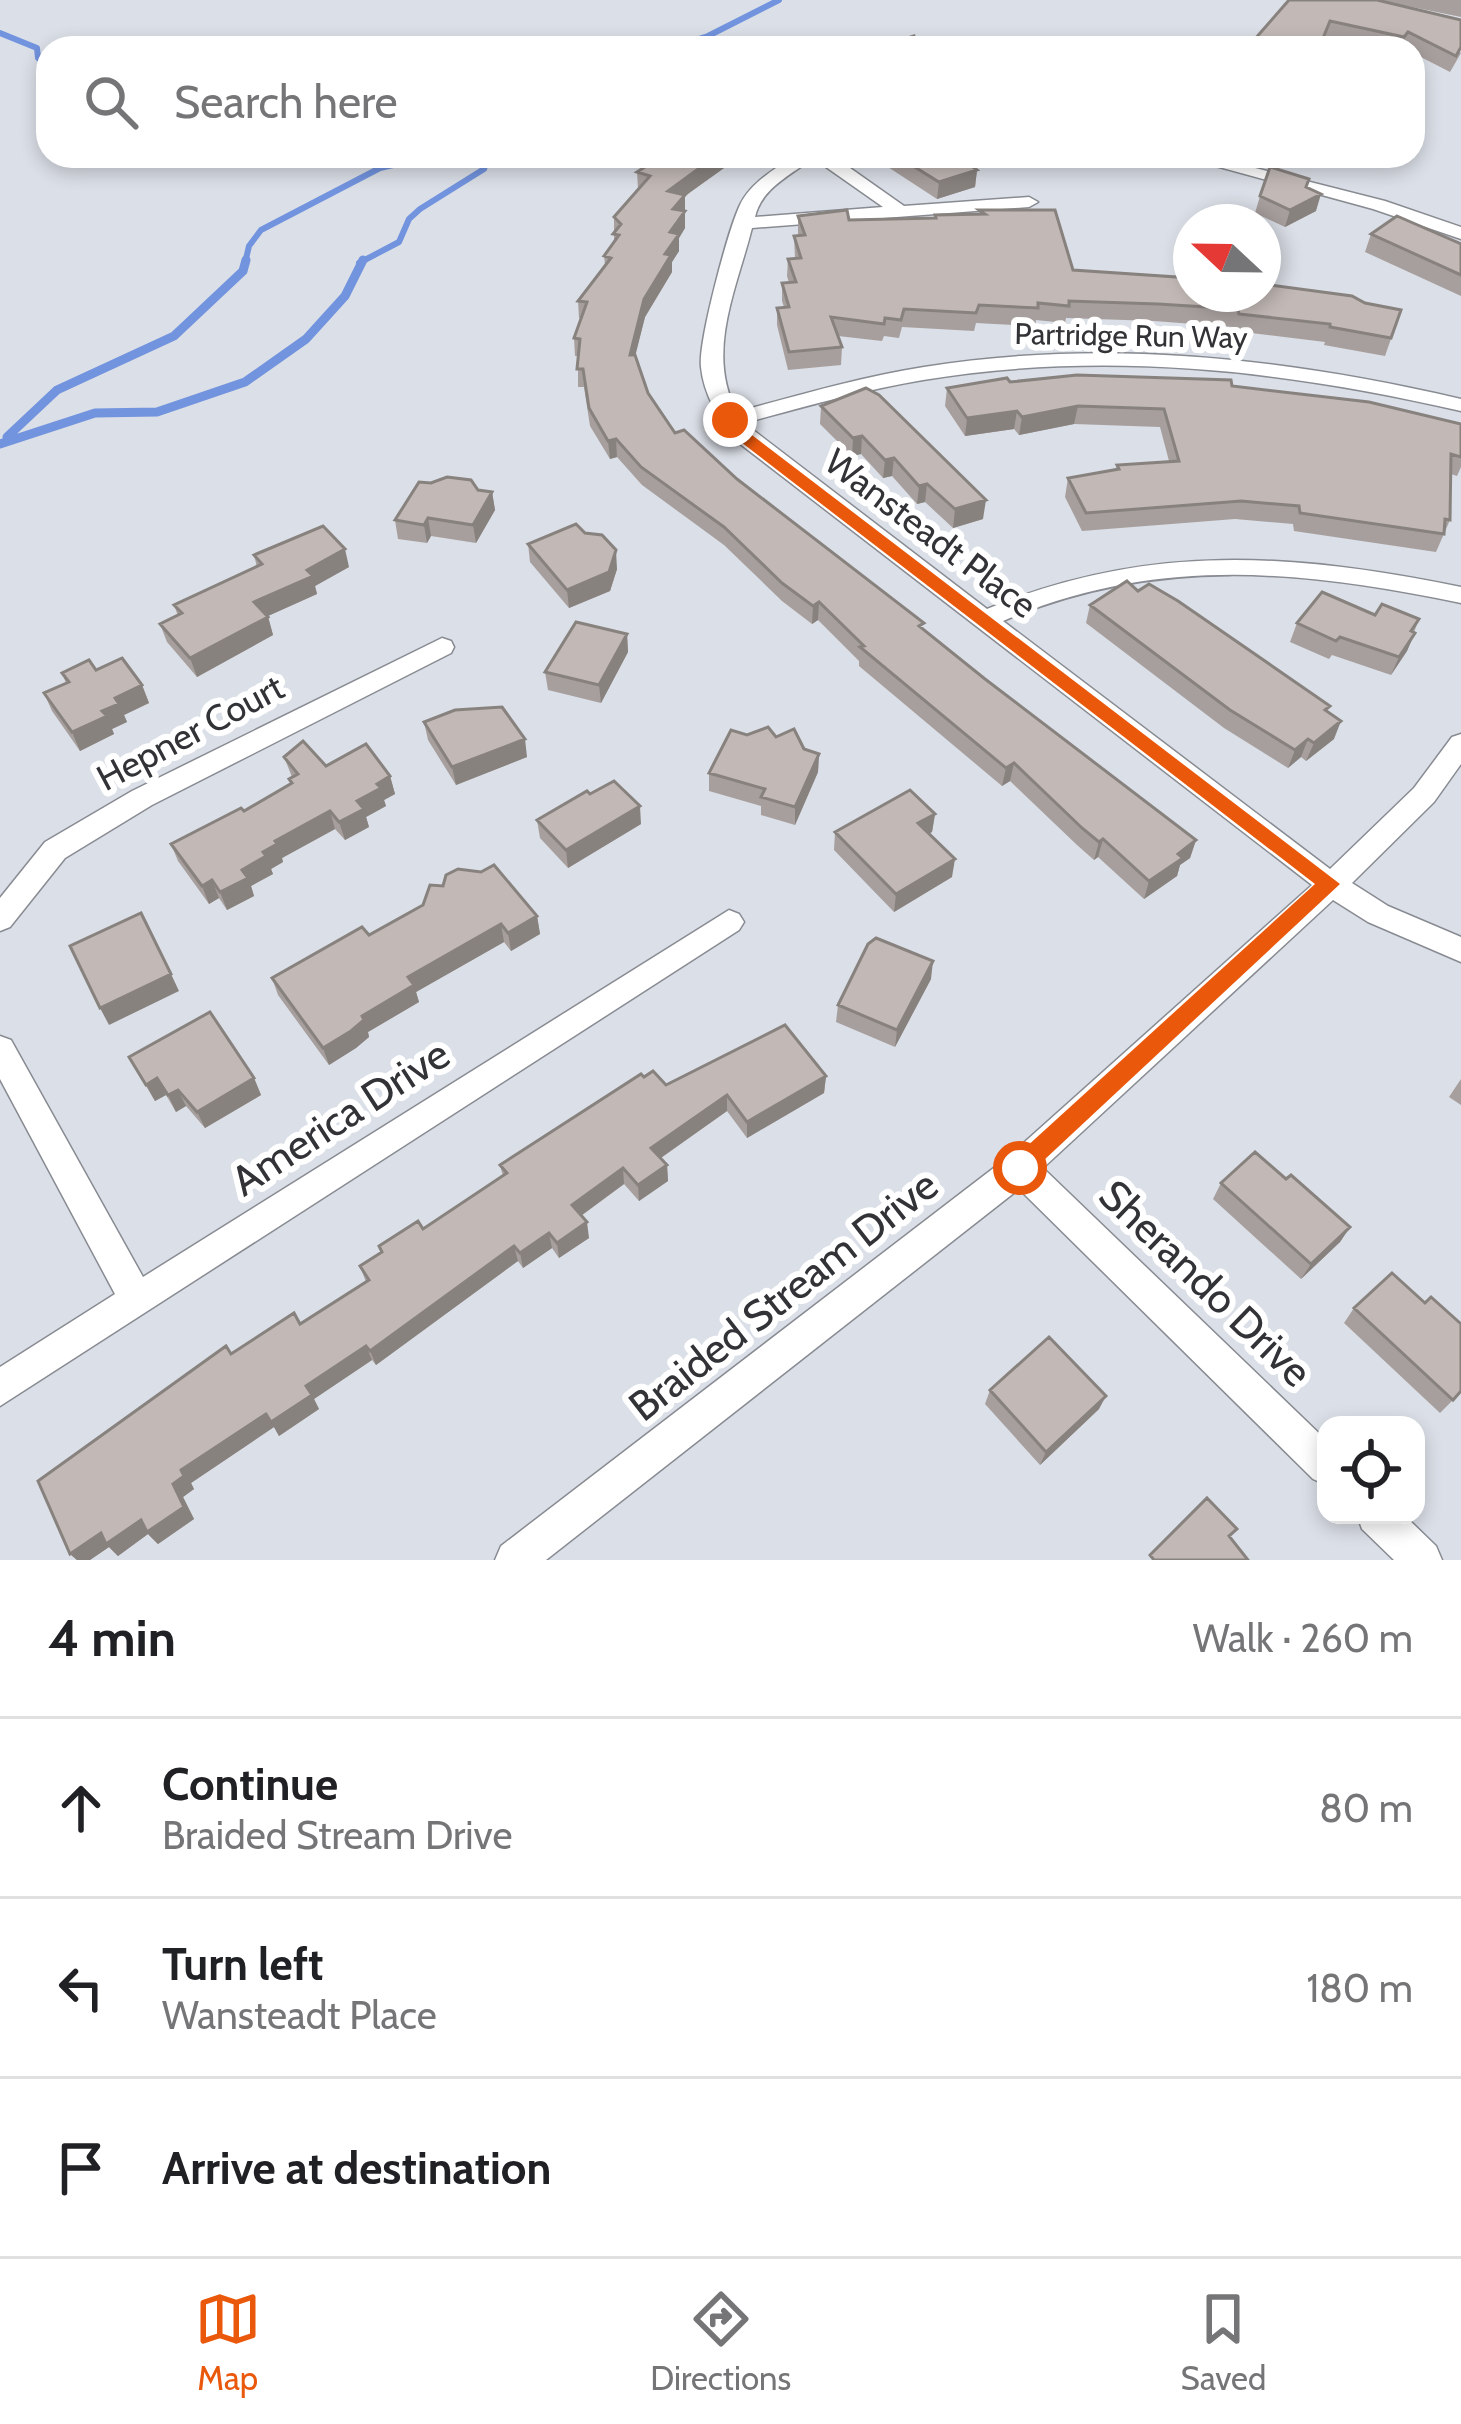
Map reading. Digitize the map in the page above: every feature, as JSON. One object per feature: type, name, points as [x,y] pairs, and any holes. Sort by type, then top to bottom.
[{"type":"street","points":[[730,420],[714,386],[710,352],[758,191],[790,168]]},
{"type":"street","points":[[839,168],[901,212]]},
{"type":"street","points":[[1243,168],[1461,233]]},
{"type":"street","points":[[745,223],[1029,202]]},
{"type":"street","name":"Partridge Run Way","points":[[730,420],[926,373],[1054,360],[1256,368],[1461,405]]},
{"type":"street","name":"Wansteadt Place","points":[[730,420],[743,435],[1330,884],[1378,914],[1461,950]]},
{"type":"street","points":[[986,619],[1067,584],[1184,564],[1333,574],[1461,595]]},
{"type":"street","name":"Hepner Court","points":[[0,919],[55,850],[142,798],[442,647]]},
{"type":"street","name":"Braided Stream Drive","points":[[515,1560],[1020,1168],[1411,808],[1461,744]]},
{"type":"street","name":"America Drive","points":[[0,1388],[729,922]]},
{"type":"street","points":[[0,1049],[137,1300]]},
{"type":"street","name":"Sherando Drive","points":[[1020,1168],[1317,1457]]},
{"type":"street","points":[[1385,1524],[1422,1560]]},
{"type":"building","points":[[1289,0],[1377,0],[1461,20],[1461,47],[1456,56],[1425,40],[1425,36],[1408,32],[1399,36],[1330,21],[1324,36],[1258,36]]},
{"type":"building","points":[[700,168],[668,191],[685,195],[673,209],[685,211],[670,232],[679,234],[665,254],[671,255],[644,299],[630,355],[635,355],[648,393],[675,433],[684,430],[737,479],[924,623],[919,626],[985,679],[1196,840],[1178,854],[1183,858],[1149,881],[1103,839],[1099,842],[1082,828],[1014,763],[1006,768],[860,647],[864,646],[819,602],[813,606],[782,583],[724,527],[641,467],[616,439],[608,441],[589,408],[583,369],[577,369],[580,339],[574,338],[587,302],[578,301],[611,258],[604,256],[619,235],[613,234],[621,224],[614,217],[650,176],[637,172]]},
{"type":"building","points":[[916,168],[977,170],[939,182]]},
{"type":"building","points":[[1270,168],[1309,179],[1306,187],[1321,194],[1290,210],[1260,196]]},
{"type":"building","points":[[847,210],[849,220],[936,218],[985,214],[979,210],[1055,210],[1073,270],[1173,277],[1173,305],[1069,301],[1069,306],[1038,303],[1038,308],[979,305],[976,313],[904,309],[901,320],[885,318],[884,324],[831,317],[842,347],[789,352],[777,308],[789,307],[782,283],[796,282],[788,259],[801,258],[794,236],[805,235],[798,216]]},
{"type":"building","points":[[1397,216],[1461,244],[1461,275],[1371,234]]},
{"type":"building","points":[[1281,286],[1352,296],[1401,310],[1391,338],[1330,324],[1239,314],[1281,312]]},
{"type":"building","points":[[1077,375],[1231,380],[1232,386],[1369,402],[1461,424],[1461,457],[1451,454],[1450,520],[1445,519],[1444,534],[1300,513],[1299,506],[1241,501],[1086,513],[1068,478],[1119,469],[1117,465],[1179,461],[1164,409],[1078,406],[1022,417],[1017,411],[967,418],[947,388],[1007,378],[1010,382]]},
{"type":"building","points":[[866,388],[879,395],[986,500],[955,509],[927,484],[919,486],[894,458],[885,460],[862,436],[853,438],[821,406]]},
{"type":"building","points":[[447,477],[471,480],[478,490],[492,492],[473,525],[428,518],[424,525],[395,520],[419,482]]},
{"type":"building","points":[[576,524],[585,533],[602,535],[616,550],[609,572],[567,590],[528,544]]},
{"type":"building","points":[[323,526],[345,549],[307,570],[313,576],[254,602],[268,617],[190,658],[160,624],[182,613],[174,605],[262,564],[254,555]]},
{"type":"building","points":[[1127,581],[1138,591],[1149,584],[1178,601],[1330,706],[1325,710],[1341,721],[1314,743],[1308,739],[1295,750],[1230,710],[1090,605]]},
{"type":"building","points":[[1322,592],[1375,615],[1382,604],[1419,619],[1411,631],[1415,633],[1399,657],[1340,637],[1336,641],[1297,623]]},
{"type":"building","points":[[576,622],[627,634],[599,685],[545,672]]},
{"type":"building","points":[[122,658],[142,685],[115,698],[119,704],[102,711],[107,716],[72,732],[44,693],[69,682],[62,673],[89,660],[96,670]]},
{"type":"building","points":[[502,707],[525,739],[452,767],[424,722],[455,710]]},
{"type":"building","points":[[768,727],[776,737],[794,729],[804,749],[819,754],[795,807],[761,797],[765,789],[709,773],[731,730],[747,735]]},
{"type":"building","points":[[303,741],[326,766],[366,744],[390,776],[377,784],[381,788],[357,801],[364,809],[339,822],[330,811],[275,841],[263,852],[266,856],[242,870],[248,878],[220,892],[212,880],[202,886],[171,844],[292,783],[289,779],[298,774],[284,757]]},
{"type":"building","points":[[614,781],[640,806],[566,850],[537,820],[587,791],[590,794]]},
{"type":"building","points":[[910,790],[935,814],[918,823],[955,859],[896,894],[835,832]]},
{"type":"building","points":[[494,865],[537,916],[508,933],[501,924],[408,977],[414,985],[362,1016],[364,1020],[351,1031],[323,1048],[272,978],[362,927],[369,935],[423,905],[430,885],[443,886],[446,875],[458,869],[481,872]]},
{"type":"building","points":[[141,913],[171,974],[100,1008],[70,946]]},
{"type":"building","points":[[876,938],[933,961],[897,1030],[838,1005],[868,944]]},
{"type":"building","points":[[210,1012],[254,1078],[197,1112],[178,1090],[168,1095],[157,1078],[146,1085],[129,1057]]},
{"type":"building","points":[[785,1025],[826,1076],[747,1122],[727,1095],[651,1148],[667,1165],[638,1185],[623,1168],[572,1205],[587,1222],[557,1243],[549,1233],[520,1253],[514,1246],[370,1351],[366,1346],[306,1386],[312,1395],[271,1422],[266,1414],[181,1470],[184,1476],[173,1484],[184,1507],[147,1532],[141,1520],[106,1544],[101,1533],[70,1554],[38,1481],[226,1346],[231,1354],[294,1313],[300,1324],[369,1280],[360,1266],[382,1252],[379,1246],[418,1221],[423,1229],[507,1173],[500,1165],[641,1074],[644,1077],[653,1071],[666,1085]]},
{"type":"building","points":[[1255,1152],[1286,1179],[1291,1175],[1350,1227],[1311,1264],[1221,1183]]},
{"type":"building","points":[[1392,1273],[1425,1303],[1431,1297],[1461,1324],[1461,1391],[1453,1400],[1354,1308]]},
{"type":"building","points":[[1049,1337],[1106,1396],[1046,1452],[990,1390]]},
{"type":"building","points":[[1207,1498],[1237,1529],[1229,1536],[1248,1560],[1154,1560],[1150,1555]]},
{"type":"waterway","points":[[708,36],[779,0]]},
{"type":"waterway","points":[[0,33],[36,48]]},
{"type":"waterway","points":[[245,263],[249,246],[261,230],[380,168]]},
{"type":"waterway","points":[[362,261],[399,242],[409,219],[420,209],[484,168]]},
{"type":"waterway","points":[[7,437],[57,390],[174,336],[243,271],[246,260]]},
{"type":"waterway","points":[[0,444],[95,413],[157,412],[245,382],[306,339],[345,296],[362,261]]},
{"type":"route","points":[[730,420],[743,435],[1330,884],[1020,1168]]}]
